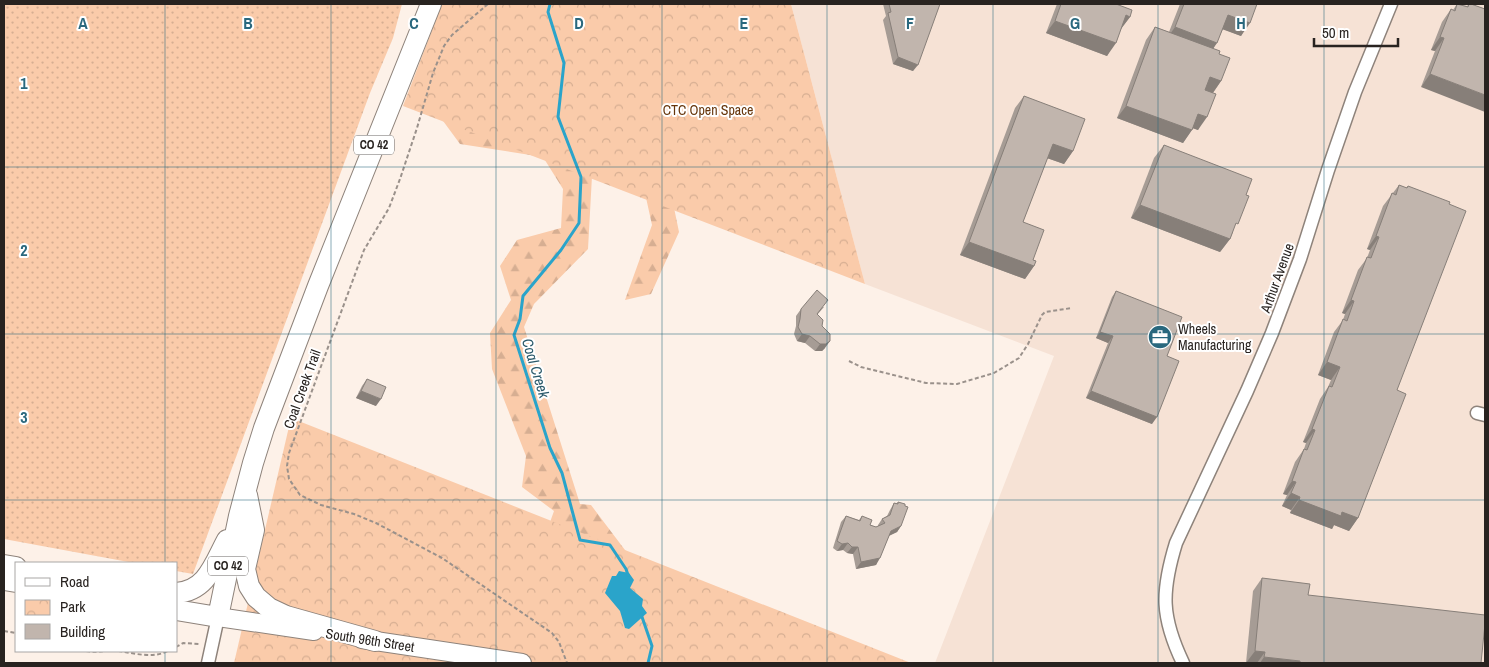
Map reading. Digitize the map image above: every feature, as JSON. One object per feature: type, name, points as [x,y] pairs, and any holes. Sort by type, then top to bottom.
[{"type":"main road","name":"CO 42","points":[[218,617],[239,516],[256,454],[282,380],[430,4]]},
{"type":"main road","points":[[246,488],[254,530],[245,569],[249,586],[256,597],[269,608],[286,616],[375,640]]},
{"type":"main road","points":[[178,592],[196,588],[207,578],[239,516]]},
{"type":"main road","points":[[178,610],[218,617]]},
{"type":"main road","name":"South 96th Street","points":[[218,617],[522,663]]},
{"type":"street","name":"Arthur Avenue","points":[[1183,663],[1174,644],[1166,618],[1165,597],[1168,570],[1176,543],[1272,333],[1300,259],[1355,92],[1391,4]]},
{"type":"street","points":[[208,663],[218,617]]},
{"type":"path","name":"Coal Creek Trail","points":[[488,4],[452,35],[444,46],[433,73],[400,179],[388,208],[364,250],[289,453],[287,466],[289,478],[300,495],[321,505],[354,514],[376,523],[442,558],[552,633],[559,642],[567,663]]},
{"type":"path","points":[[849,361],[861,367],[926,383],[957,384],[994,373],[1019,358],[1045,312],[1072,308]]},
{"type":"path","points":[[178,646],[183,643],[212,644]]},
{"type":"path","points":[[92,652],[106,652]]},
{"type":"path","points":[[123,652],[143,655],[166,652]]},
{"type":"shaded area","points":[[791,4],[1485,4],[1485,663],[935,663],[1054,356],[865,284]]},
{"type":"green space","points":[[4,4],[402,4],[393,38],[370,93],[193,574],[178,571],[178,562],[129,562],[4,539]]},
{"type":"green space","name":"CTC Open Space","points":[[442,4],[791,4],[865,284],[403,106]]},
{"type":"green space","points":[[647,77],[679,232],[651,294],[625,300],[652,225],[636,152],[592,176],[588,249],[534,304],[524,327],[580,504],[591,505],[631,558],[638,663],[544,539],[554,511],[522,487],[526,456],[492,369],[490,333],[511,300],[500,266],[517,240],[561,228],[563,189],[543,157],[460,144],[435,110]]},
{"type":"green space","points":[[291,418],[911,663],[234,663]]},
{"type":"water","points":[[619,571],[629,573],[634,580],[630,588],[643,599],[642,606],[647,613],[629,629],[625,628],[620,611],[605,593],[612,576],[616,576]]},
{"type":"building","points":[[889,4],[940,4],[918,65],[898,57],[888,13],[891,12]]},
{"type":"building","points":[[1061,4],[1116,4],[1132,10],[1130,17],[1126,15],[1116,43],[1055,21]]},
{"type":"building","points":[[1184,4],[1257,4],[1250,23],[1228,15],[1217,43],[1175,27]]},
{"type":"building","points":[[1457,4],[1468,7],[1471,4],[1485,9],[1485,95],[1430,74],[1444,38],[1440,37],[1451,9],[1455,11]]},
{"type":"building","points":[[1155,27],[1220,51],[1219,54],[1230,58],[1221,81],[1210,77],[1205,90],[1216,94],[1207,117],[1198,114],[1192,130],[1126,106]]},
{"type":"building","points":[[1024,96],[1085,119],[1073,151],[1053,144],[1023,222],[1044,230],[1033,260],[1036,261],[1034,266],[969,242]]},
{"type":"building","points":[[1164,145],[1252,179],[1246,195],[1249,196],[1230,239],[1140,205]]},
{"type":"building","points":[[1399,185],[1407,188],[1408,186],[1450,202],[1449,204],[1466,211],[1397,390],[1406,394],[1358,518],[1342,512],[1341,516],[1299,500],[1300,497],[1291,493],[1296,482],[1292,481],[1304,449],[1307,450],[1315,430],[1312,429],[1329,386],[1332,387],[1340,367],[1327,362],[1343,319],[1347,321],[1354,301],[1351,300],[1367,257],[1371,258],[1379,237],[1376,236],[1392,193],[1396,195]]},
{"type":"building","points":[[817,290],[828,300],[817,314],[823,320],[822,326],[830,334],[830,341],[826,344],[820,344],[810,336],[802,334],[798,327],[801,309]]},
{"type":"building","points":[[1116,291],[1182,317],[1167,356],[1179,361],[1157,417],[1091,391],[1113,336],[1100,332]]},
{"type":"building","points":[[367,379],[386,387],[381,399],[361,391]]},
{"type":"building","points":[[898,502],[908,507],[901,526],[891,531],[880,558],[861,562],[858,547],[852,547],[848,543],[842,544],[837,541],[846,516],[860,521],[862,516],[872,520],[870,525],[876,527],[885,523],[882,519],[890,515],[894,503],[898,504]]},
{"type":"building","points":[[1262,578],[1310,584],[1308,595],[1485,615],[1481,663],[1300,663],[1300,661],[1264,657],[1265,652],[1255,651]]},
{"type":"waterway","name":"Coal Creek","points":[[550,4],[548,12],[564,63],[558,117],[581,177],[579,223],[561,250],[523,296],[520,319],[514,335],[550,448],[562,473],[580,540],[610,545],[628,575]]},
{"type":"waterway","name":"Coal Creek","points":[[641,614],[652,646],[648,663]]},
{"type":"place","name":"Wheels Manufacturing","points":[[1160,337]]}]
